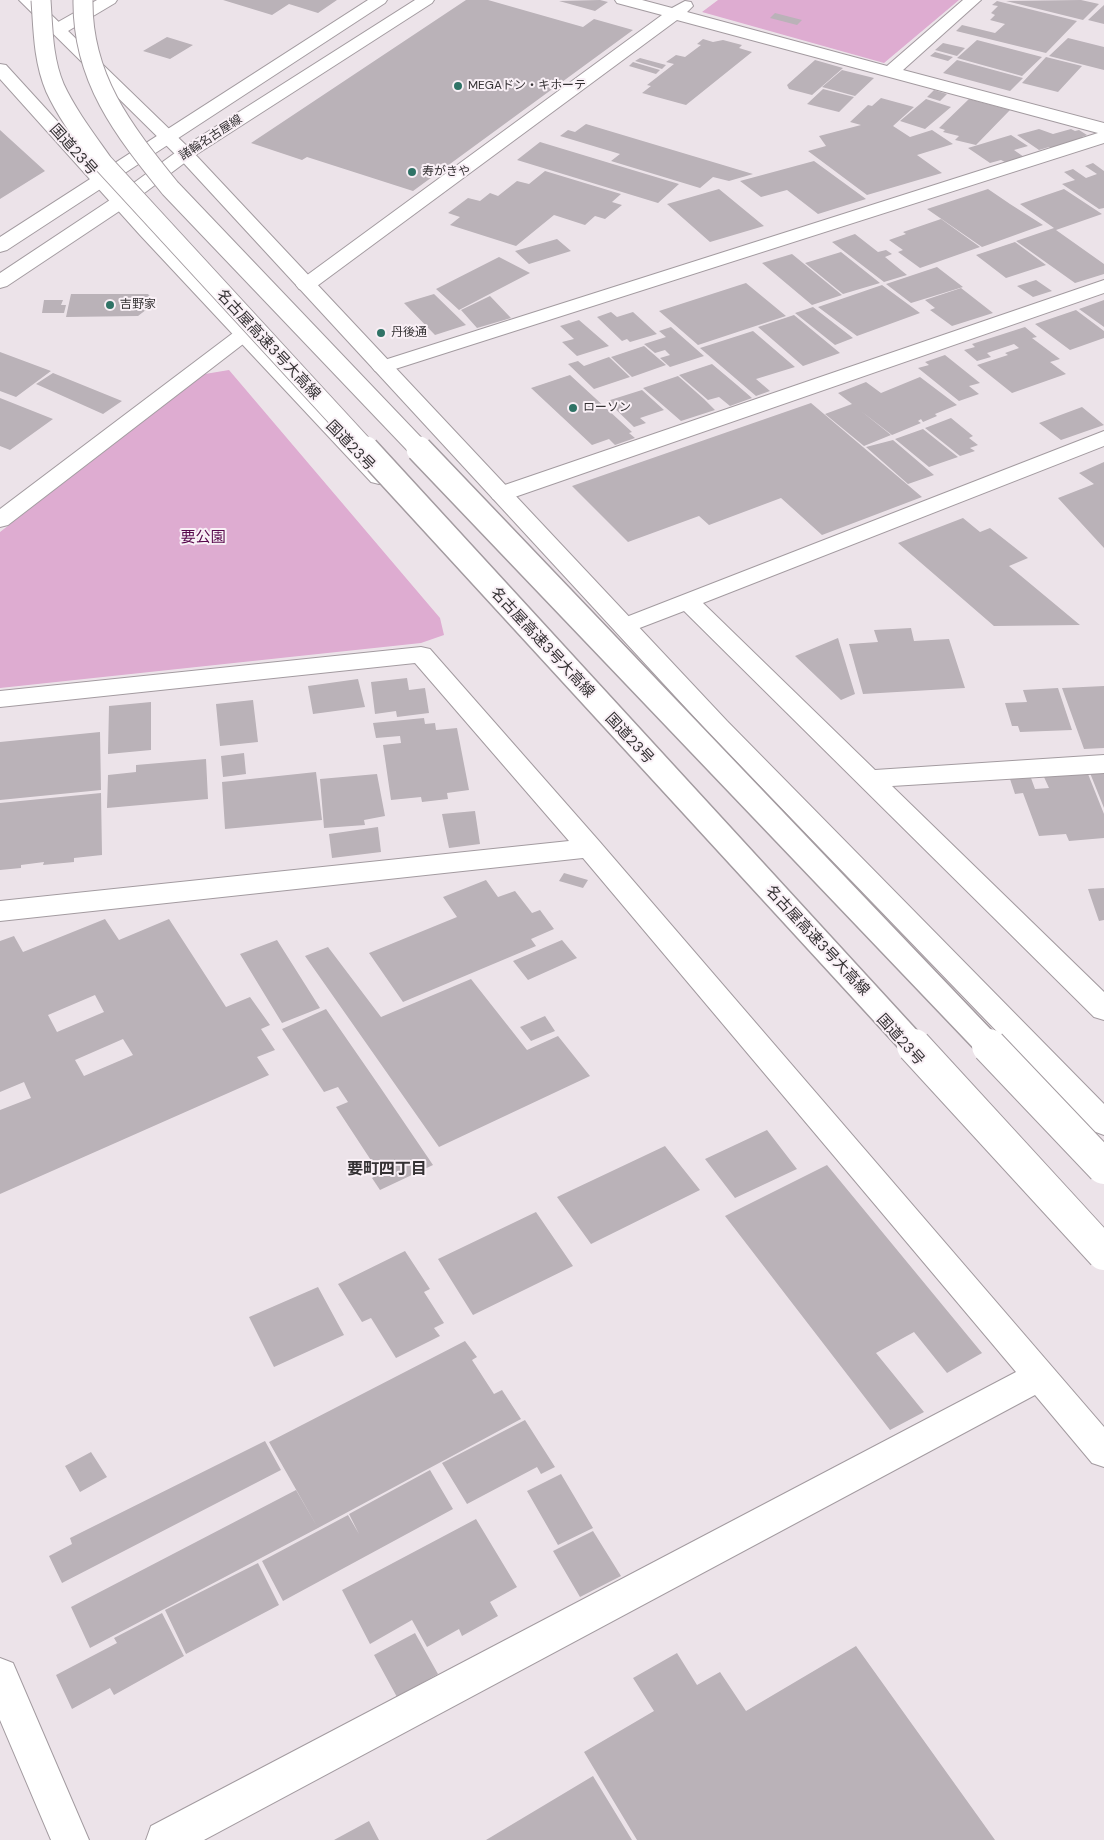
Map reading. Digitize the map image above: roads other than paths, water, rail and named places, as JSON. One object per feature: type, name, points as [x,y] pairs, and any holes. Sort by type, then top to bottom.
[{"type":"main road","points":[[27,0],[186,154],[718,728],[1104,1123]]},
{"type":"main road","name":"名古屋高速3号大高線","points":[[41,0],[45,52],[55,87],[77,125],[103,163],[1104,1253]]},
{"type":"main road","points":[[84,0],[84,29],[95,75],[122,124],[170,188],[1104,1167]]},
{"type":"main road","points":[[57,30],[109,0]]},
{"type":"main road","name":"諸輪名古屋線","points":[[0,246],[379,0]]},
{"type":"main road","name":"諸輪名古屋線","points":[[0,282],[120,202],[186,154],[426,0]]},
{"type":"main road","points":[[623,0],[1104,129]]},
{"type":"main road","points":[[306,285],[694,0]]},
{"type":"main road","points":[[891,72],[973,0]]},
{"type":"main road","name":"国道23号","points":[[0,68],[120,202],[647,758],[1104,1266]]},
{"type":"main road","points":[[382,367],[1104,137]]},
{"type":"main road","points":[[501,494],[1104,286]]},
{"type":"main road","points":[[0,520],[244,334]]},
{"type":"main road","points":[[624,626],[1104,438]]},
{"type":"main road","points":[[687,601],[1104,1009]]},
{"type":"main road","points":[[0,699],[421,655],[590,848],[1104,1452]]},
{"type":"main road","points":[[870,780],[1104,764]]},
{"type":"main road","points":[[0,911],[590,848]]},
{"type":"main road","points":[[165,1840],[1039,1376]]},
{"type":"main road","points":[[0,1676],[70,1840]]},
{"type":"place","name":"MEGAドン・キホーテ","points":[[458,86]]},
{"type":"place","name":"寿がきや","points":[[412,172]]},
{"type":"place","name":"吉野家","points":[[110,305]]},
{"type":"place","name":"丹後通","points":[[381,333]]},
{"type":"place","name":"ローソン","points":[[573,408]]},
{"type":"district","name":"要町四丁目","points":[[387,1170]]},
{"type":"park label","name":"要公園","points":[[203,538]]}]
